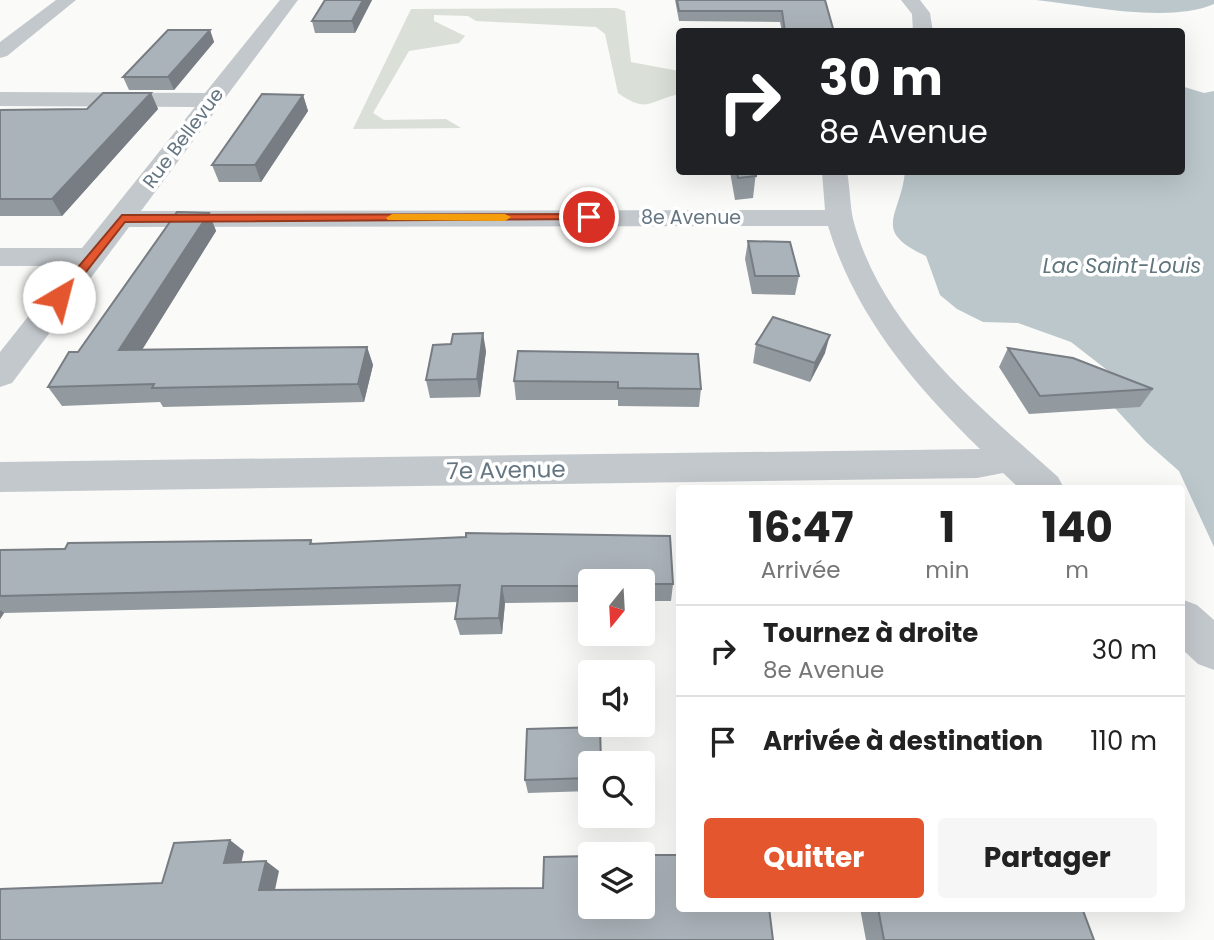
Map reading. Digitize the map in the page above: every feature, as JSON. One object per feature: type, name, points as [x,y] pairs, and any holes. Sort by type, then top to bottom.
[{"type":"street","points":[[0,52],[67,0]]},
{"type":"street","name":"Rue Bellevue","points":[[0,374],[289,0]]},
{"type":"street","points":[[910,0],[921,13],[923,28]]},
{"type":"street","points":[[0,99],[212,100]]},
{"type":"street","points":[[835,175],[839,218],[855,266],[880,309],[925,368],[1041,485]]},
{"type":"street","name":"8e Avenue","points":[[122,219],[839,218]]},
{"type":"street","points":[[0,257],[90,257]]},
{"type":"street","name":"7e Avenue","points":[[0,477],[978,464],[1011,457]]},
{"type":"street","points":[[1185,623],[1214,649]]},
{"type":"shaded area","points":[[616,8],[625,11],[631,62],[676,70],[676,95],[642,104],[618,93],[605,34],[596,27],[476,21],[468,16],[434,15],[434,21],[465,36],[459,43],[409,51],[373,113],[384,120],[446,119],[461,128],[353,129],[411,9]]},
{"type":"water","points":[[1036,0],[1214,0],[1214,4],[1174,13],[1150,13]]},
{"type":"water","name":"Lac Saint-Louis","points":[[1185,87],[1204,93],[1214,91],[1214,547],[1179,471],[1146,442],[1112,405],[1125,384],[1071,342],[1018,323],[983,322],[957,309],[940,295],[926,256],[909,247],[894,230],[893,221],[904,175],[1185,175]]},
{"type":"building","points":[[325,0],[363,0],[352,21],[312,21]]},
{"type":"building","points":[[677,0],[825,0],[833,28],[784,28],[782,11],[679,11]]},
{"type":"building","points":[[168,30],[210,30],[168,77],[123,77]]},
{"type":"building","points":[[103,93],[151,93],[52,199],[0,199],[0,110],[87,109]]},
{"type":"building","points":[[262,94],[303,95],[255,165],[212,165]]},
{"type":"building","points":[[738,175],[756,175],[756,176],[738,178]]},
{"type":"building","points":[[177,212],[209,213],[119,350],[367,347],[358,384],[48,387],[69,352],[78,352]]},
{"type":"building","points":[[748,241],[790,242],[799,276],[755,276]]},
{"type":"building","points":[[773,317],[830,335],[815,363],[756,344]]},
{"type":"building","points":[[483,333],[477,379],[426,380],[433,345],[451,344],[453,334]]},
{"type":"building","points":[[1008,348],[1073,358],[1153,389],[1040,396]]},
{"type":"building","points":[[518,351],[698,354],[701,389],[618,388],[618,382],[514,381]]},
{"type":"building","points":[[466,533],[670,536],[673,584],[655,584],[655,569],[578,569],[578,586],[502,586],[499,618],[455,619],[460,585],[0,596],[0,550],[65,549],[68,543],[311,540],[310,544],[466,537]]},
{"type":"building","points":[[578,728],[578,737],[600,737],[601,751],[578,751],[578,778],[525,780],[527,729]]},
{"type":"building","points":[[230,840],[224,863],[266,861],[259,890],[543,888],[544,857],[578,856],[578,919],[655,919],[655,855],[676,855],[676,912],[770,912],[773,940],[0,940],[0,889],[162,883],[174,843]]},
{"type":"building","points":[[879,912],[1084,912],[1094,940],[884,940]]},
{"type":"slow traffic","points":[[392,218],[505,217]]},
{"type":"route","points":[[59,297],[122,219],[589,217]]}]
